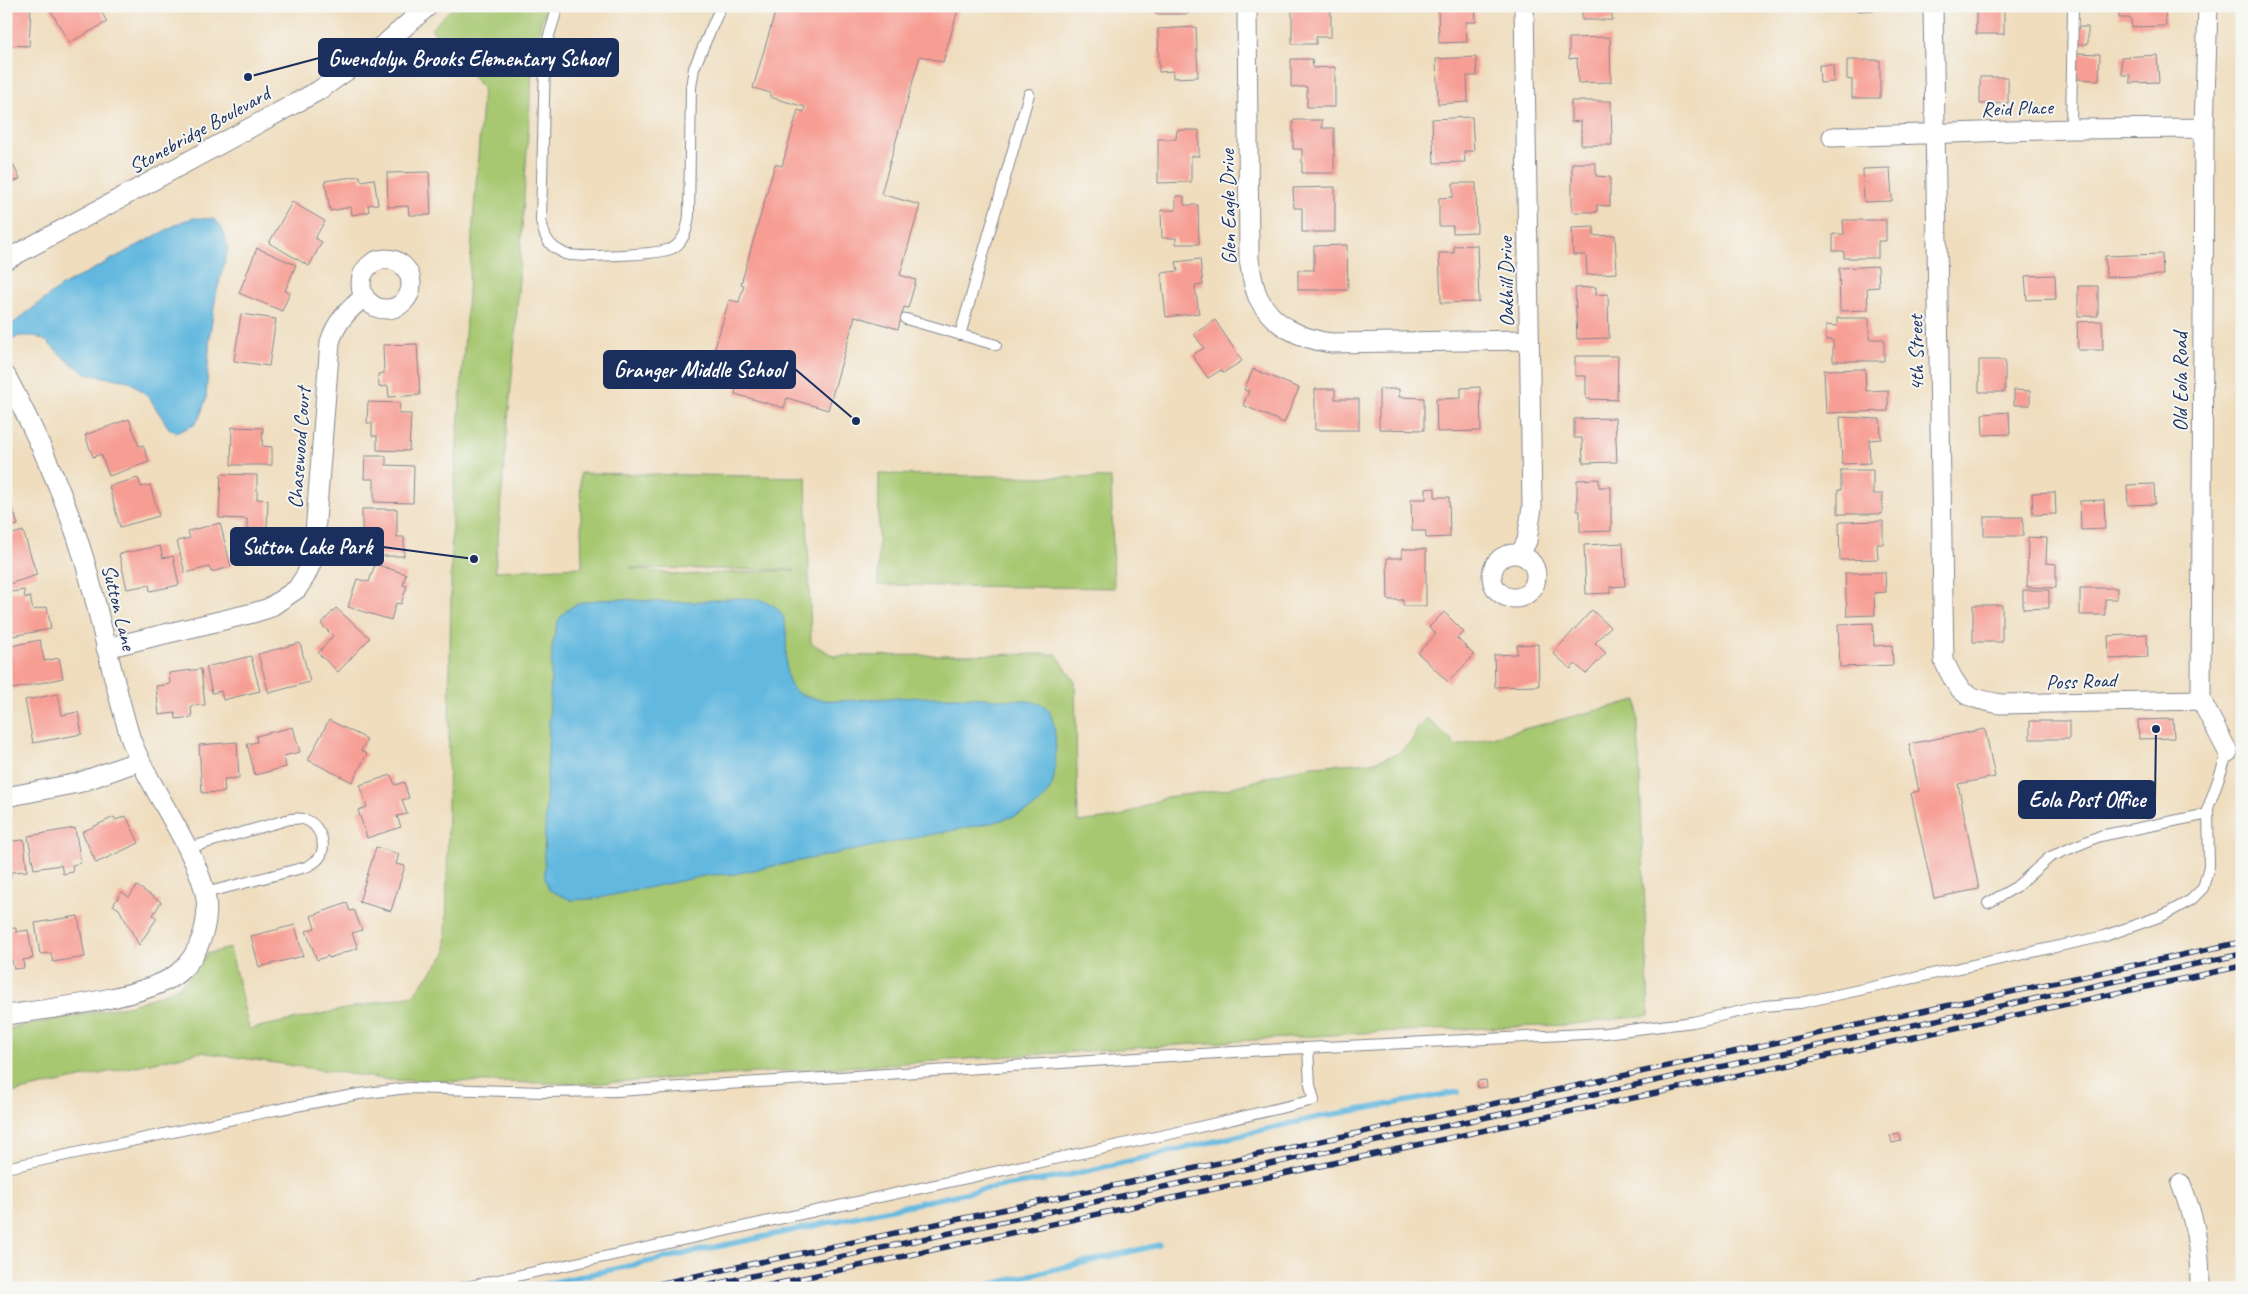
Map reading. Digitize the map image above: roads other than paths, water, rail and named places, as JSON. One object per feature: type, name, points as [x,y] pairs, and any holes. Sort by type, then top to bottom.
[{"type":"street","name":"Stonebridge Boulevard","points":[[6,260],[318,91],[386,43],[428,6]]},
{"type":"street","name":"Glen Eagle Drive","points":[[1247,6],[1249,260],[1258,297],[1268,312],[1294,332],[1310,340],[1331,343],[1529,340]]},
{"type":"street","name":"Oakhill Drive","points":[[1520,554],[1527,541],[1532,507],[1524,6]]},
{"type":"street","name":"4th Street","points":[[1932,6],[1944,661],[1955,685],[1964,693]]},
{"type":"street","name":"Old Eola Road","points":[[2208,6],[2204,128],[2201,700],[2228,752]]},
{"type":"street","name":"Reid Place","points":[[1832,137],[2072,129],[2204,128]]},
{"type":"street","name":"Chasewood Court","points":[[106,648],[254,613],[284,599],[297,589],[313,559],[330,342],[340,320],[349,309],[364,297]]},
{"type":"street","name":"Sutton Lane","points":[[6,376],[33,427],[68,509],[88,573],[122,710],[139,761],[188,848],[205,893],[206,915],[203,934],[194,954],[178,973],[159,984],[130,993],[6,1015]]},
{"type":"street","name":"Poss Road","points":[[1964,693],[2000,704],[2024,705],[2201,700]]},
{"type":"street","points":[[6,797],[78,783],[139,761]]},
{"type":"street","points":[[2181,1184],[2196,1225],[2200,1264],[2200,1288]]},
{"type":"lane","points":[[558,6],[547,42],[545,61],[541,221],[544,235],[550,244],[566,254],[650,254],[674,248],[685,235],[689,211],[692,78],[701,50],[721,6]]},
{"type":"lane","points":[[2072,6],[2072,129]]},
{"type":"lane","points":[[960,335],[1029,94]]},
{"type":"lane","points":[[906,319],[996,345]]},
{"type":"lane","points":[[6,1168],[266,1112],[359,1094],[408,1088],[542,1092],[617,1091],[1308,1048],[1533,1038],[1605,1033],[1694,1022],[1764,1006],[1800,1003],[1870,990],[2104,936],[2164,915],[2191,900],[2203,888],[2209,866],[2208,808],[2228,752]]},
{"type":"lane","points":[[1988,903],[2016,887],[2050,858],[2100,836],[2208,814]]},
{"type":"lane","points":[[188,848],[290,819],[303,819],[319,831],[323,842],[322,854],[316,862],[306,867],[205,893]]},
{"type":"lane","points":[[461,1288],[1174,1133],[1314,1100],[1310,1085],[1308,1048]]},
{"type":"water","points":[[194,218],[214,219],[222,228],[228,248],[216,295],[210,333],[206,399],[200,417],[194,425],[178,432],[170,430],[148,396],[129,381],[87,374],[67,360],[46,341],[35,336],[19,336],[6,343],[6,329],[60,287],[183,221]]},
{"type":"water","points":[[751,598],[769,603],[780,611],[785,623],[788,680],[795,690],[807,697],[838,701],[972,697],[1022,700],[1044,706],[1049,711],[1052,719],[1056,743],[1052,785],[1042,801],[1036,806],[1021,814],[995,822],[734,874],[709,875],[594,899],[571,900],[549,890],[545,878],[544,856],[554,636],[560,618],[574,605],[598,600],[622,599],[685,602]]},
{"type":"waterway","points":[[527,1288],[979,1190],[1061,1177],[1319,1117],[1458,1092]]},
{"type":"waterway","points":[[975,1288],[1159,1245]]},
{"type":"railway","points":[[640,1288],[2242,942]]},
{"type":"railway","points":[[696,1288],[2242,954]]},
{"type":"railway","points":[[757,1288],[2242,966]]},
{"type":"place","name":"Gwendolyn Brooks Elementary School","points":[[248,77]]},
{"type":"place","name":"Granger Middle School","points":[[856,421]]},
{"type":"place","name":"Sutton Lake Park","points":[[474,559]]},
{"type":"place","name":"Eola Post Office","points":[[2156,729]]}]
